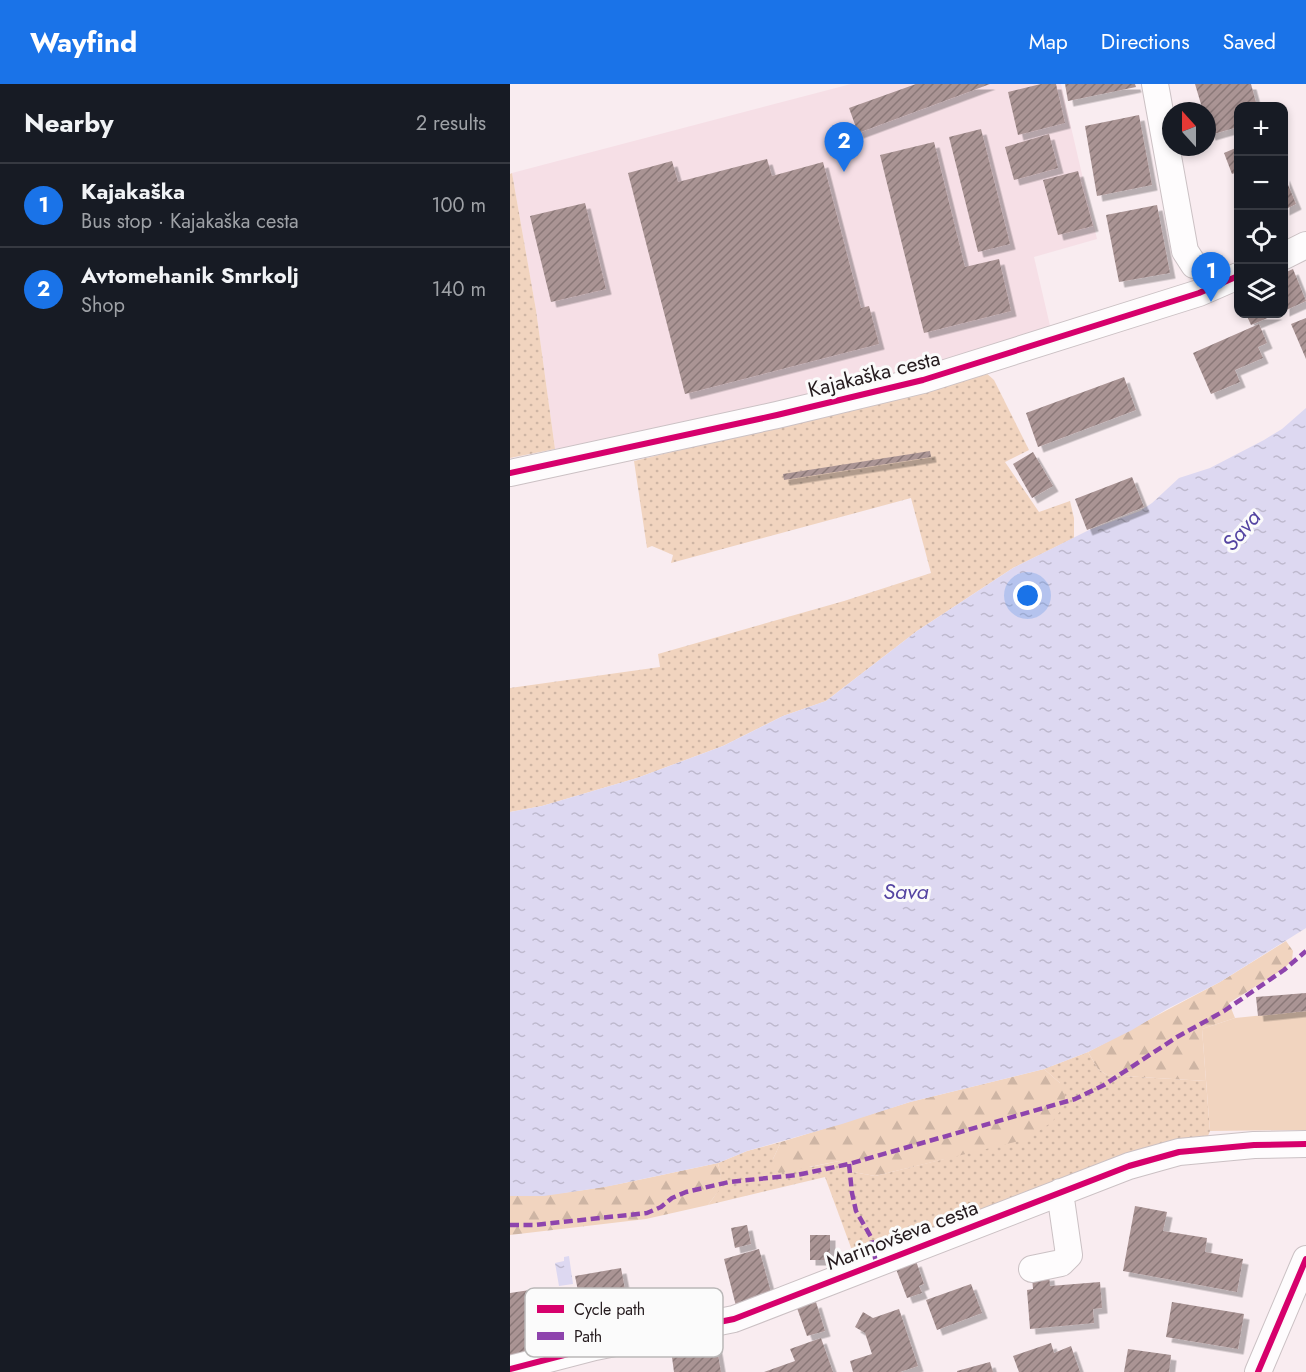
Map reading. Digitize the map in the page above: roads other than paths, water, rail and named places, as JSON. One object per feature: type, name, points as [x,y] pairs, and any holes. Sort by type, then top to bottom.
[{"type":"street","points":[[1155,84],[1185,251],[1194,265],[1199,293]]},
{"type":"street","points":[[1172,84],[1175,102]]},
{"type":"street","points":[[1182,156],[1198,249],[1194,265]]},
{"type":"street","points":[[1288,254],[1306,245]]},
{"type":"street","name":"Kajakaška cesta","points":[[510,473],[777,416],[923,380],[1199,293],[1234,278]]},
{"type":"street","name":"Marinovševa cesta","points":[[723,1321],[734,1319],[1129,1166],[1179,1152],[1254,1144],[1306,1144]]},
{"type":"street","points":[[1032,1269],[1061,1263],[1069,1255],[1060,1192]]},
{"type":"street","points":[[1258,1372],[1306,1259]]},
{"type":"street","name":"Marinovševa cesta","points":[[510,1369],[556,1357]]},
{"type":"water","name":"Sava","points":[[1306,408],[1306,928],[1220,982],[1132,1030],[1088,1052],[1044,1069],[910,1102],[747,1151],[718,1163],[605,1187],[544,1196],[510,1196],[510,812],[542,806],[637,778],[723,746],[783,716],[826,701],[917,631],[1013,568],[1089,530],[1140,511],[1179,478],[1210,468],[1264,440],[1282,429]]},
{"type":"water","points":[[569,1256],[573,1284],[559,1286],[555,1263],[564,1261],[564,1257]]},
{"type":"place","name":"Avtomehanik Smrkolj","points":[[844,172]]},
{"type":"place","name":"Kajakaška","points":[[1211,302]]}]
